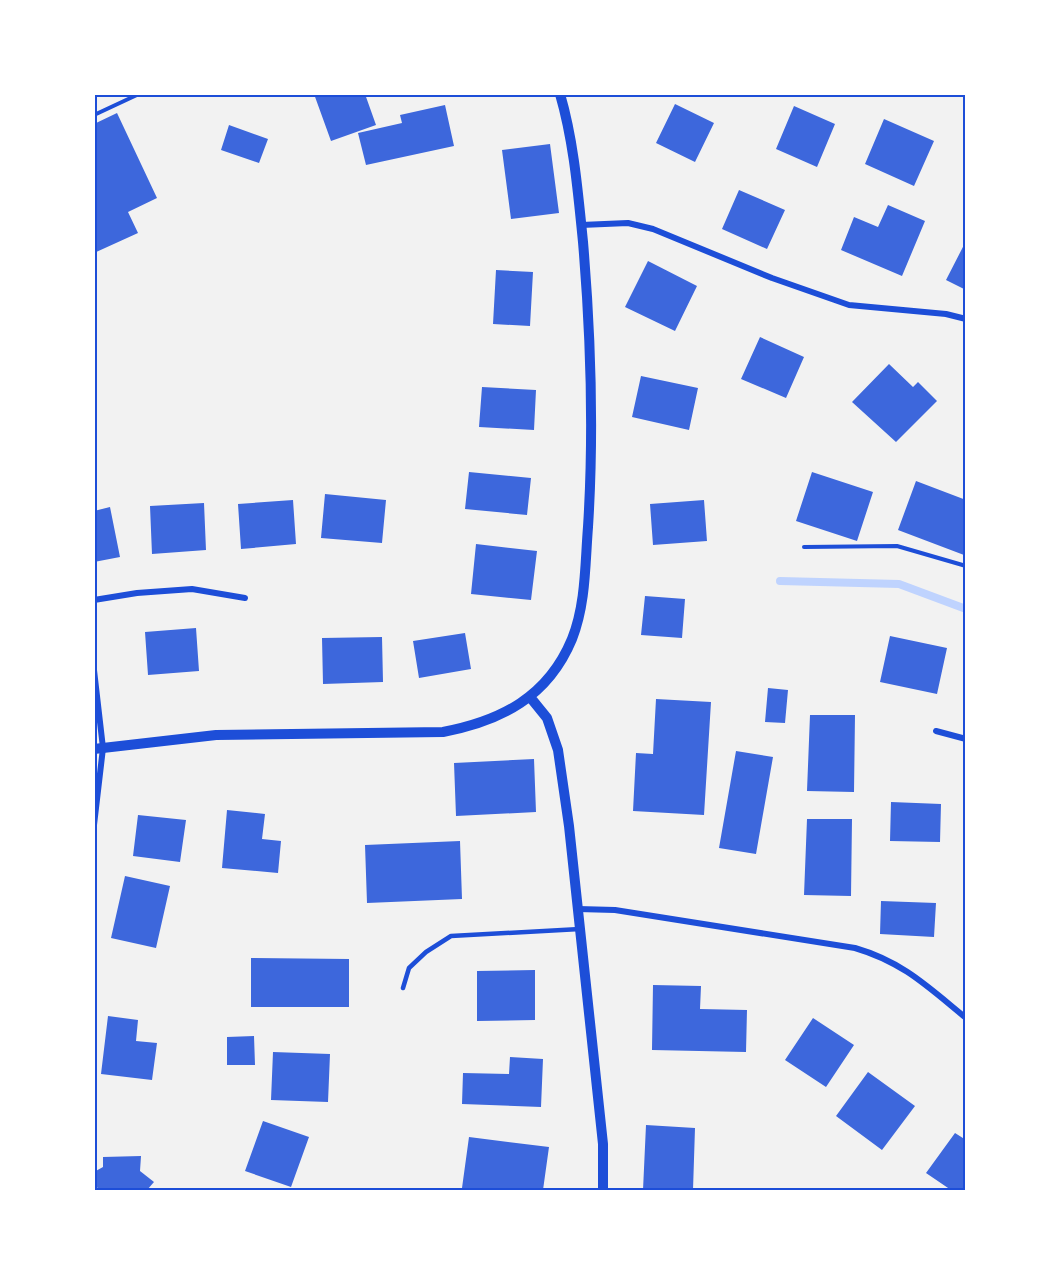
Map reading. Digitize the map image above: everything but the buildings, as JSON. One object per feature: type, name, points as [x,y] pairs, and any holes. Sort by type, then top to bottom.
[{"type":"street","points":[[99,748],[216,735],[443,732],[467,728],[508,713],[530,697],[554,668],[572,639],[585,578],[592,429],[588,303],[581,225],[573,159],[560,94]]},
{"type":"street","points":[[581,225],[628,223],[653,229],[772,278],[849,305],[946,314],[966,319]]},
{"type":"street","points":[[94,600],[137,592],[192,589],[245,598]]},
{"type":"street","points":[[94,670],[99,748],[94,825]]},
{"type":"street","points":[[530,697],[547,718],[558,750],[578,909],[603,1144],[603,1191]]},
{"type":"street","points":[[936,730],[966,738]]},
{"type":"street","points":[[578,909],[615,910],[864,951],[882,956],[908,971],[966,1018]]},
{"type":"lane","points":[[403,988],[409,968],[426,952],[451,936],[580,929]]},
{"type":"path","points":[[94,115],[139,94]]},
{"type":"path","points":[[804,547],[897,546],[966,566]]},
{"type":"waterway","points":[[780,581],[899,584],[966,609]]}]
